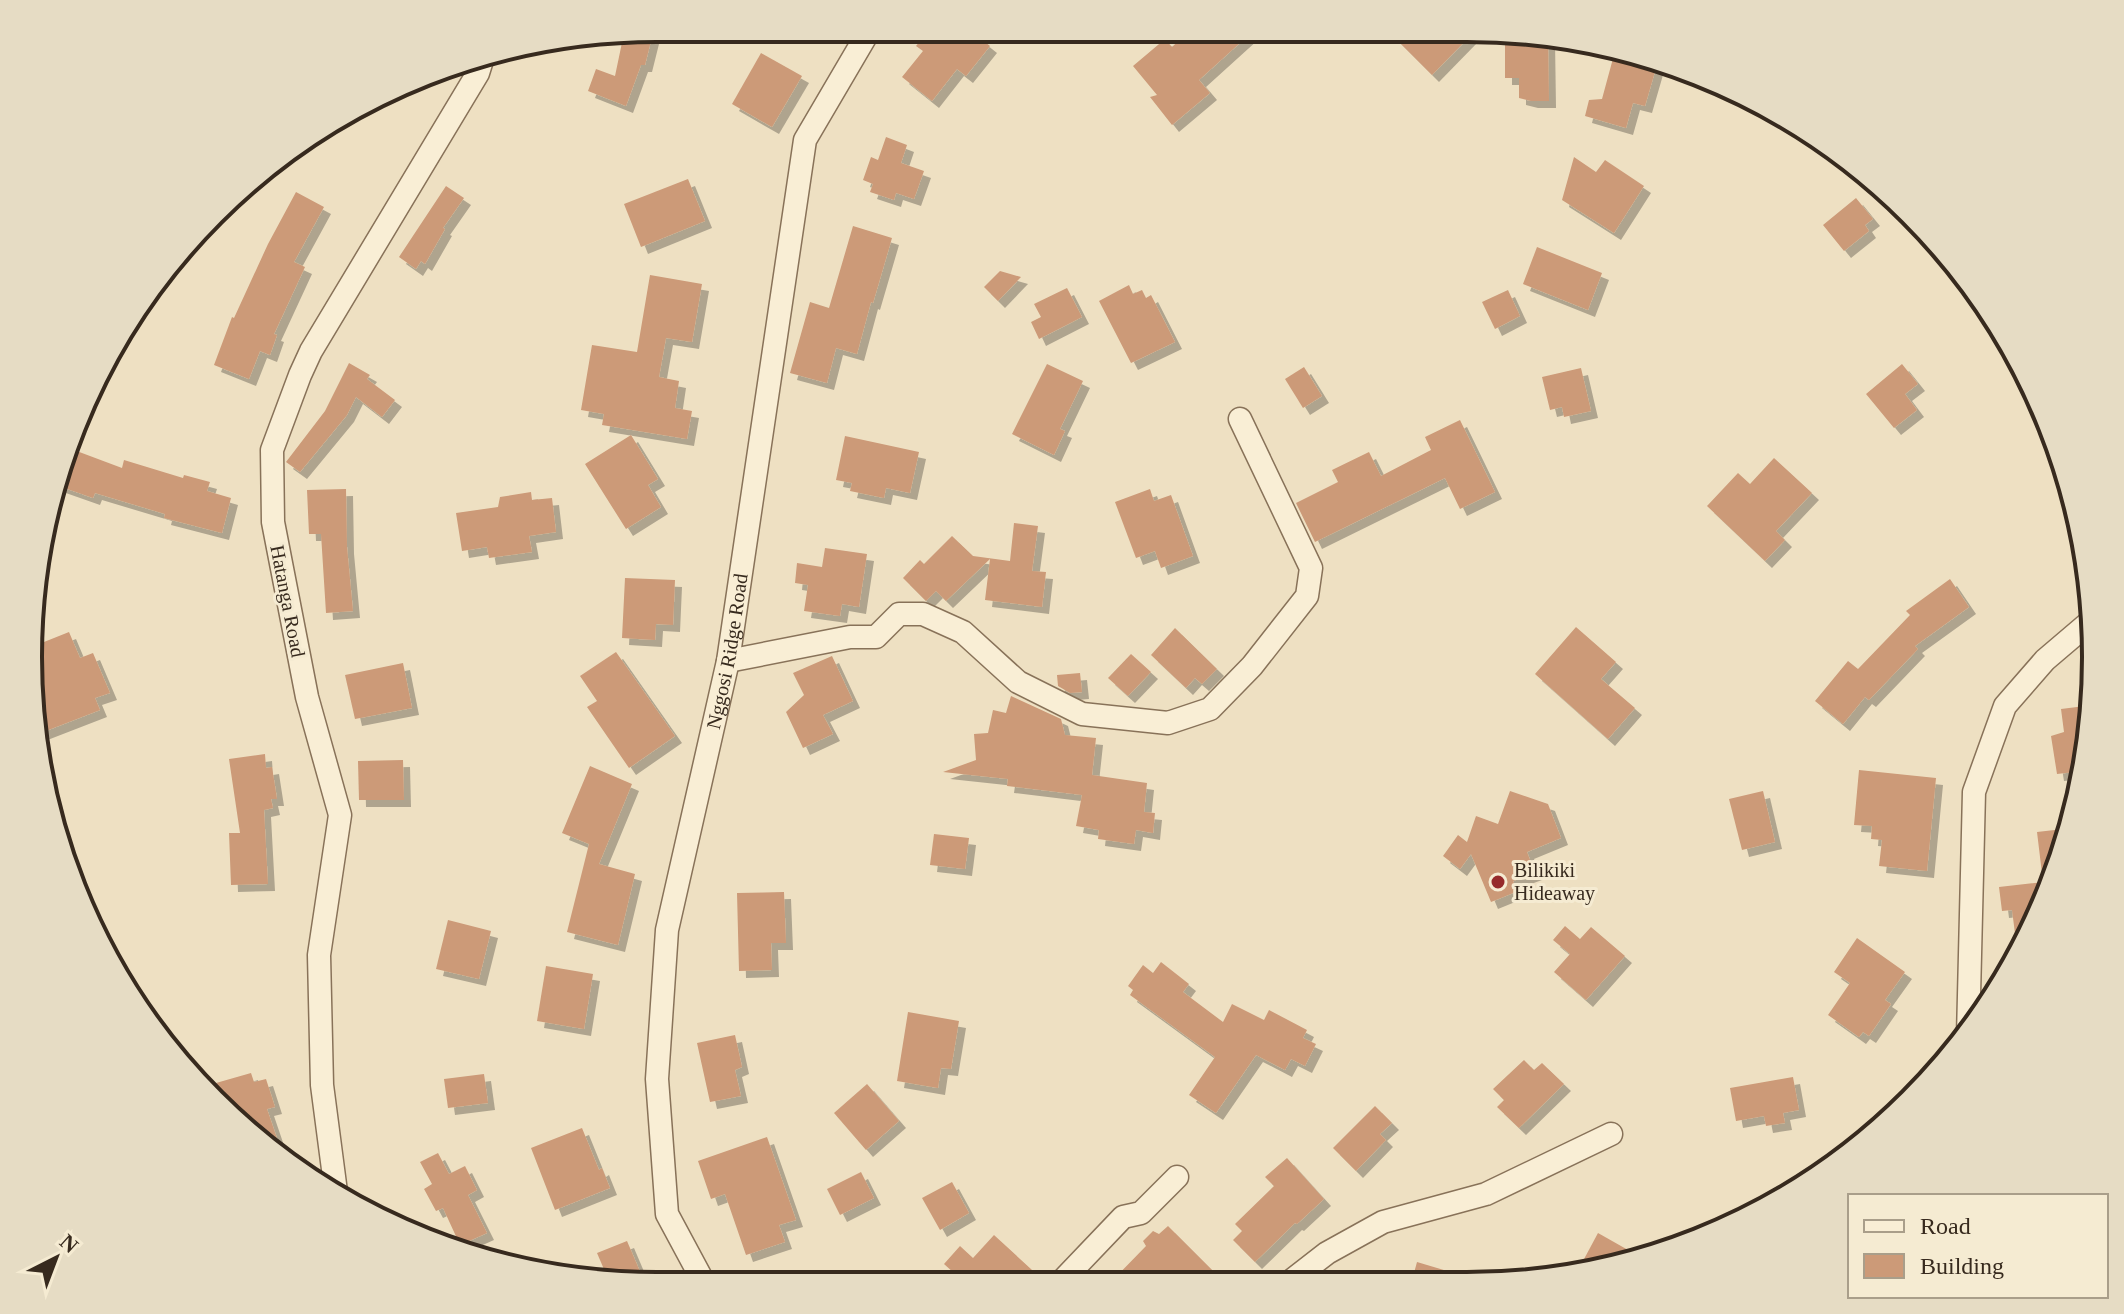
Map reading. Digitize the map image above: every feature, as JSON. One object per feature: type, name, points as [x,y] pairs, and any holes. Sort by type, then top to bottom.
[{"type":"street","name":"Nggosi Ridge Road","points":[[698,1272],[667,1214],[657,1079],[667,930],[728,661],[805,140],[862,42]]},
{"type":"street","name":"Hatanga Road","points":[[335,1181],[322,1085],[319,955],[340,815],[307,697],[273,522],[272,450],[311,351],[479,69]]},
{"type":"street","points":[[728,661],[850,637],[876,637],[899,614],[923,614],[963,632],[1018,682],[1082,714],[1168,723],[1210,709],[1252,666],[1307,596],[1311,568],[1240,419]]},
{"type":"street","points":[[1969,1012],[1974,792],[2005,706],[2045,660],[2081,629]]},
{"type":"street","points":[[1302,1272],[1327,1253],[1383,1222],[1486,1194],[1611,1134]]},
{"type":"street","points":[[1070,1272],[1123,1217],[1141,1213],[1177,1177]]},
{"type":"building","points":[[651,42],[645,65],[641,65],[626,106],[588,91],[596,69],[615,76],[622,43]]},
{"type":"building","points":[[919,42],[985,42],[990,46],[966,76],[957,69],[932,101],[902,77],[923,51],[916,46]]},
{"type":"building","points":[[1161,42],[1168,42],[1172,47],[1177,42],[1241,42],[1199,80],[1210,93],[1172,125],[1150,97],[1157,95],[1133,66]]},
{"type":"building","points":[[1399,42],[1464,42],[1432,75]]},
{"type":"building","points":[[1505,43],[1548,47],[1549,101],[1519,98],[1519,78],[1505,78]]},
{"type":"building","points":[[761,53],[802,76],[772,127],[732,104]]},
{"type":"building","points":[[1613,60],[1655,72],[1645,106],[1633,103],[1626,128],[1585,116],[1589,100],[1602,99]]},
{"type":"building","points":[[886,137],[907,145],[901,163],[924,171],[914,199],[896,193],[894,200],[870,192],[873,184],[863,180],[871,157],[878,160]]},
{"type":"building","points":[[1574,157],[1596,172],[1605,160],[1644,186],[1614,233],[1562,200]]},
{"type":"building","points":[[688,179],[705,221],[641,247],[624,204]]},
{"type":"building","points":[[446,186],[464,198],[443,228],[425,264],[421,261],[416,269],[399,257]]},
{"type":"building","points":[[296,192],[324,207],[294,262],[305,267],[274,334],[277,335],[270,355],[260,351],[249,379],[214,365],[232,317]]},
{"type":"building","points":[[1856,198],[1873,219],[1865,225],[1869,231],[1844,251],[1823,225]]},
{"type":"building","points":[[853,226],[892,238],[857,354],[836,348],[827,383],[790,373],[810,302],[829,308]]},
{"type":"building","points":[[1537,247],[1602,273],[1588,310],[1523,284]]},
{"type":"building","points":[[1000,271],[1021,277],[998,301],[984,287]]},
{"type":"building","points":[[650,275],[702,284],[692,342],[666,338],[659,377],[679,381],[675,408],[692,411],[687,439],[602,425],[604,414],[581,410],[592,345],[637,352]]},
{"type":"building","points":[[1129,285],[1133,294],[1142,290],[1146,298],[1151,295],[1175,342],[1131,363],[1099,301]]},
{"type":"building","points":[[1067,288],[1082,317],[1039,339],[1031,322],[1041,317],[1034,304]]},
{"type":"building","points":[[1508,290],[1520,316],[1495,329],[1482,302]]},
{"type":"building","points":[[349,363],[370,375],[367,379],[395,400],[382,417],[356,397],[347,415],[300,472],[286,462],[325,411]]},
{"type":"building","points":[[1047,364],[1083,381],[1060,429],[1065,431],[1054,455],[1012,434]]},
{"type":"building","points":[[1902,364],[1918,384],[1905,394],[1917,410],[1894,428],[1866,394]]},
{"type":"building","points":[[1304,367],[1322,396],[1303,408],[1285,379]]},
{"type":"building","points":[[1581,368],[1591,411],[1564,417],[1562,407],[1550,410],[1542,377]]},
{"type":"building","points":[[1460,420],[1495,492],[1460,509],[1445,478],[1315,542],[1296,503],[1338,482],[1332,470],[1369,452],[1381,476],[1431,450],[1425,437]]},
{"type":"building","points":[[631,435],[658,479],[648,485],[661,507],[626,529],[585,464]]},
{"type":"building","points":[[845,436],[919,452],[910,493],[886,488],[884,498],[850,491],[852,483],[836,480]]},
{"type":"building","points":[[78,451],[122,468],[124,460],[183,478],[184,475],[210,482],[207,491],[231,498],[222,533],[164,518],[165,514],[95,493],[93,498],[66,488]]},
{"type":"building","points":[[1774,458],[1812,493],[1776,531],[1785,540],[1765,561],[1707,506],[1738,473],[1750,484]]},
{"type":"building","points":[[346,489],[353,611],[326,613],[321,534],[309,534],[307,490]]},
{"type":"building","points":[[1150,489],[1154,501],[1171,495],[1193,556],[1161,568],[1155,551],[1136,558],[1115,502]]},
{"type":"building","points":[[531,492],[532,500],[552,498],[556,532],[529,536],[532,552],[489,558],[487,547],[462,551],[456,513],[498,507],[500,497]]},
{"type":"building","points":[[1014,523],[1038,526],[1032,571],[1046,572],[1042,607],[985,600],[990,559],[946,601],[936,591],[926,601],[903,578],[920,560],[924,564],[952,536],[973,556],[1010,561]]},
{"type":"building","points":[[825,548],[867,554],[859,607],[842,604],[840,616],[804,611],[808,585],[795,583],[797,563],[822,567]]},
{"type":"building","points":[[625,578],[675,580],[673,625],[656,624],[655,640],[622,638]]},
{"type":"building","points":[[1950,579],[1969,607],[1915,646],[1918,649],[1869,700],[1865,697],[1843,724],[1815,701],[1848,661],[1858,669],[1910,615],[1906,611]]},
{"type":"building","points":[[1576,627],[1616,662],[1601,679],[1635,708],[1608,739],[1535,674]]},
{"type":"building","points":[[1175,628],[1217,669],[1202,684],[1195,678],[1186,688],[1151,655]]},
{"type":"building","points":[[69,632],[80,658],[93,653],[110,693],[95,698],[100,710],[46,731],[42,643]]},
{"type":"building","points":[[616,652],[675,736],[629,768],[587,707],[597,701],[580,676]]},
{"type":"building","points":[[1131,654],[1151,672],[1128,696],[1108,678]]},
{"type":"building","points":[[832,656],[853,701],[823,715],[833,734],[803,748],[786,712],[804,695],[793,673]]},
{"type":"building","points":[[403,663],[412,708],[355,719],[345,675]]},
{"type":"building","points":[[1080,673],[1082,692],[1070,693],[1058,686],[1057,675]]},
{"type":"building","points":[[1011,696],[1061,719],[1065,735],[1096,738],[1092,775],[1147,783],[1144,812],[1155,813],[1153,833],[1136,830],[1134,844],[1098,839],[1099,830],[1076,826],[1082,795],[1007,786],[1008,779],[943,772],[976,760],[974,734],[988,733],[993,710],[1006,713]]},
{"type":"building","points":[[2080,707],[2071,772],[2057,774],[2051,736],[2064,732],[2061,709]]},
{"type":"building","points":[[265,754],[266,768],[272,767],[277,799],[271,799],[273,808],[264,810],[268,884],[231,885],[229,833],[240,833],[229,759]]},
{"type":"building","points":[[403,760],[404,800],[359,800],[358,761]]},
{"type":"building","points":[[590,766],[632,784],[599,864],[635,874],[618,945],[567,932],[589,844],[562,833]]},
{"type":"building","points":[[1859,770],[1936,778],[1927,871],[1879,866],[1882,840],[1871,839],[1872,826],[1854,825]]},
{"type":"building","points":[[1510,791],[1548,804],[1561,838],[1527,852],[1535,873],[1513,881],[1518,891],[1491,902],[1471,854],[1460,869],[1443,856],[1458,835],[1467,842],[1476,816],[1498,824]]},
{"type":"building","points":[[1763,791],[1775,842],[1742,850],[1729,799]]},
{"type":"building","points":[[2057,830],[2042,874],[2037,832]]},
{"type":"building","points":[[934,834],[969,838],[965,869],[930,865]]},
{"type":"building","points":[[2039,883],[2015,936],[2012,910],[2002,911],[1999,887]]},
{"type":"building","points":[[784,892],[786,943],[771,943],[772,970],[739,971],[737,893]]},
{"type":"building","points":[[448,920],[491,931],[479,979],[436,969]]},
{"type":"building","points":[[1565,926],[1580,939],[1591,927],[1625,956],[1586,1000],[1554,972],[1570,954],[1553,940]]},
{"type":"building","points":[[1857,938],[1905,972],[1885,1000],[1891,1004],[1869,1036],[1863,1032],[1859,1037],[1828,1015],[1850,983],[1834,972]]},
{"type":"building","points":[[1161,962],[1189,984],[1183,992],[1223,1022],[1232,1004],[1264,1020],[1269,1010],[1307,1030],[1303,1038],[1316,1044],[1305,1066],[1291,1059],[1285,1070],[1256,1055],[1216,1113],[1189,1095],[1215,1057],[1130,995],[1133,990],[1128,986],[1143,965],[1153,973]]},
{"type":"building","points":[[546,966],[593,974],[584,1029],[537,1021]]},
{"type":"building","points":[[908,1012],[959,1021],[951,1069],[941,1068],[938,1088],[897,1081]]},
{"type":"building","points":[[735,1035],[742,1067],[735,1070],[741,1096],[710,1102],[697,1043]]},
{"type":"building","points":[[1524,1060],[1534,1070],[1542,1063],[1564,1084],[1519,1128],[1497,1107],[1504,1100],[1493,1089]]},
{"type":"building","points":[[251,1073],[254,1082],[266,1079],[275,1107],[267,1109],[278,1141],[222,1092],[216,1083]]},
{"type":"building","points":[[484,1074],[488,1103],[448,1108],[444,1079]]},
{"type":"building","points":[[1793,1077],[1799,1110],[1783,1113],[1785,1123],[1766,1126],[1764,1116],[1736,1121],[1730,1088]]},
{"type":"building","points":[[867,1084],[899,1121],[866,1150],[834,1113]]},
{"type":"building","points":[[1375,1106],[1392,1123],[1380,1134],[1386,1140],[1356,1171],[1333,1148]]},
{"type":"building","points":[[582,1128],[610,1188],[555,1210],[531,1148]]},
{"type":"building","points":[[767,1137],[796,1220],[779,1225],[785,1242],[746,1255],[725,1194],[711,1199],[698,1161]]},
{"type":"building","points":[[438,1153],[449,1174],[465,1166],[477,1190],[468,1195],[487,1233],[468,1242],[457,1238],[443,1208],[436,1211],[424,1189],[432,1184],[420,1162]]},
{"type":"building","points":[[1287,1158],[1324,1199],[1255,1262],[1233,1240],[1242,1231],[1235,1224],[1274,1186],[1265,1177]]},
{"type":"building","points":[[861,1172],[874,1198],[840,1215],[827,1189]]},
{"type":"building","points":[[952,1182],[969,1213],[940,1230],[922,1198]]},
{"type":"building","points":[[1168,1226],[1214,1272],[1121,1272],[1146,1246],[1143,1241],[1153,1231],[1159,1234]]},
{"type":"building","points":[[1598,1233],[1628,1250],[1587,1260],[1583,1261]]},
{"type":"building","points":[[994,1235],[1032,1270],[953,1272],[944,1264],[960,1246],[973,1258]]},
{"type":"building","points":[[627,1241],[640,1272],[604,1270],[597,1253]]},
{"type":"building","points":[[1417,1262],[1451,1272],[1414,1272]]},
{"type":"place","name":"Bilikiki Hideaway","points":[[1498,882]]}]
